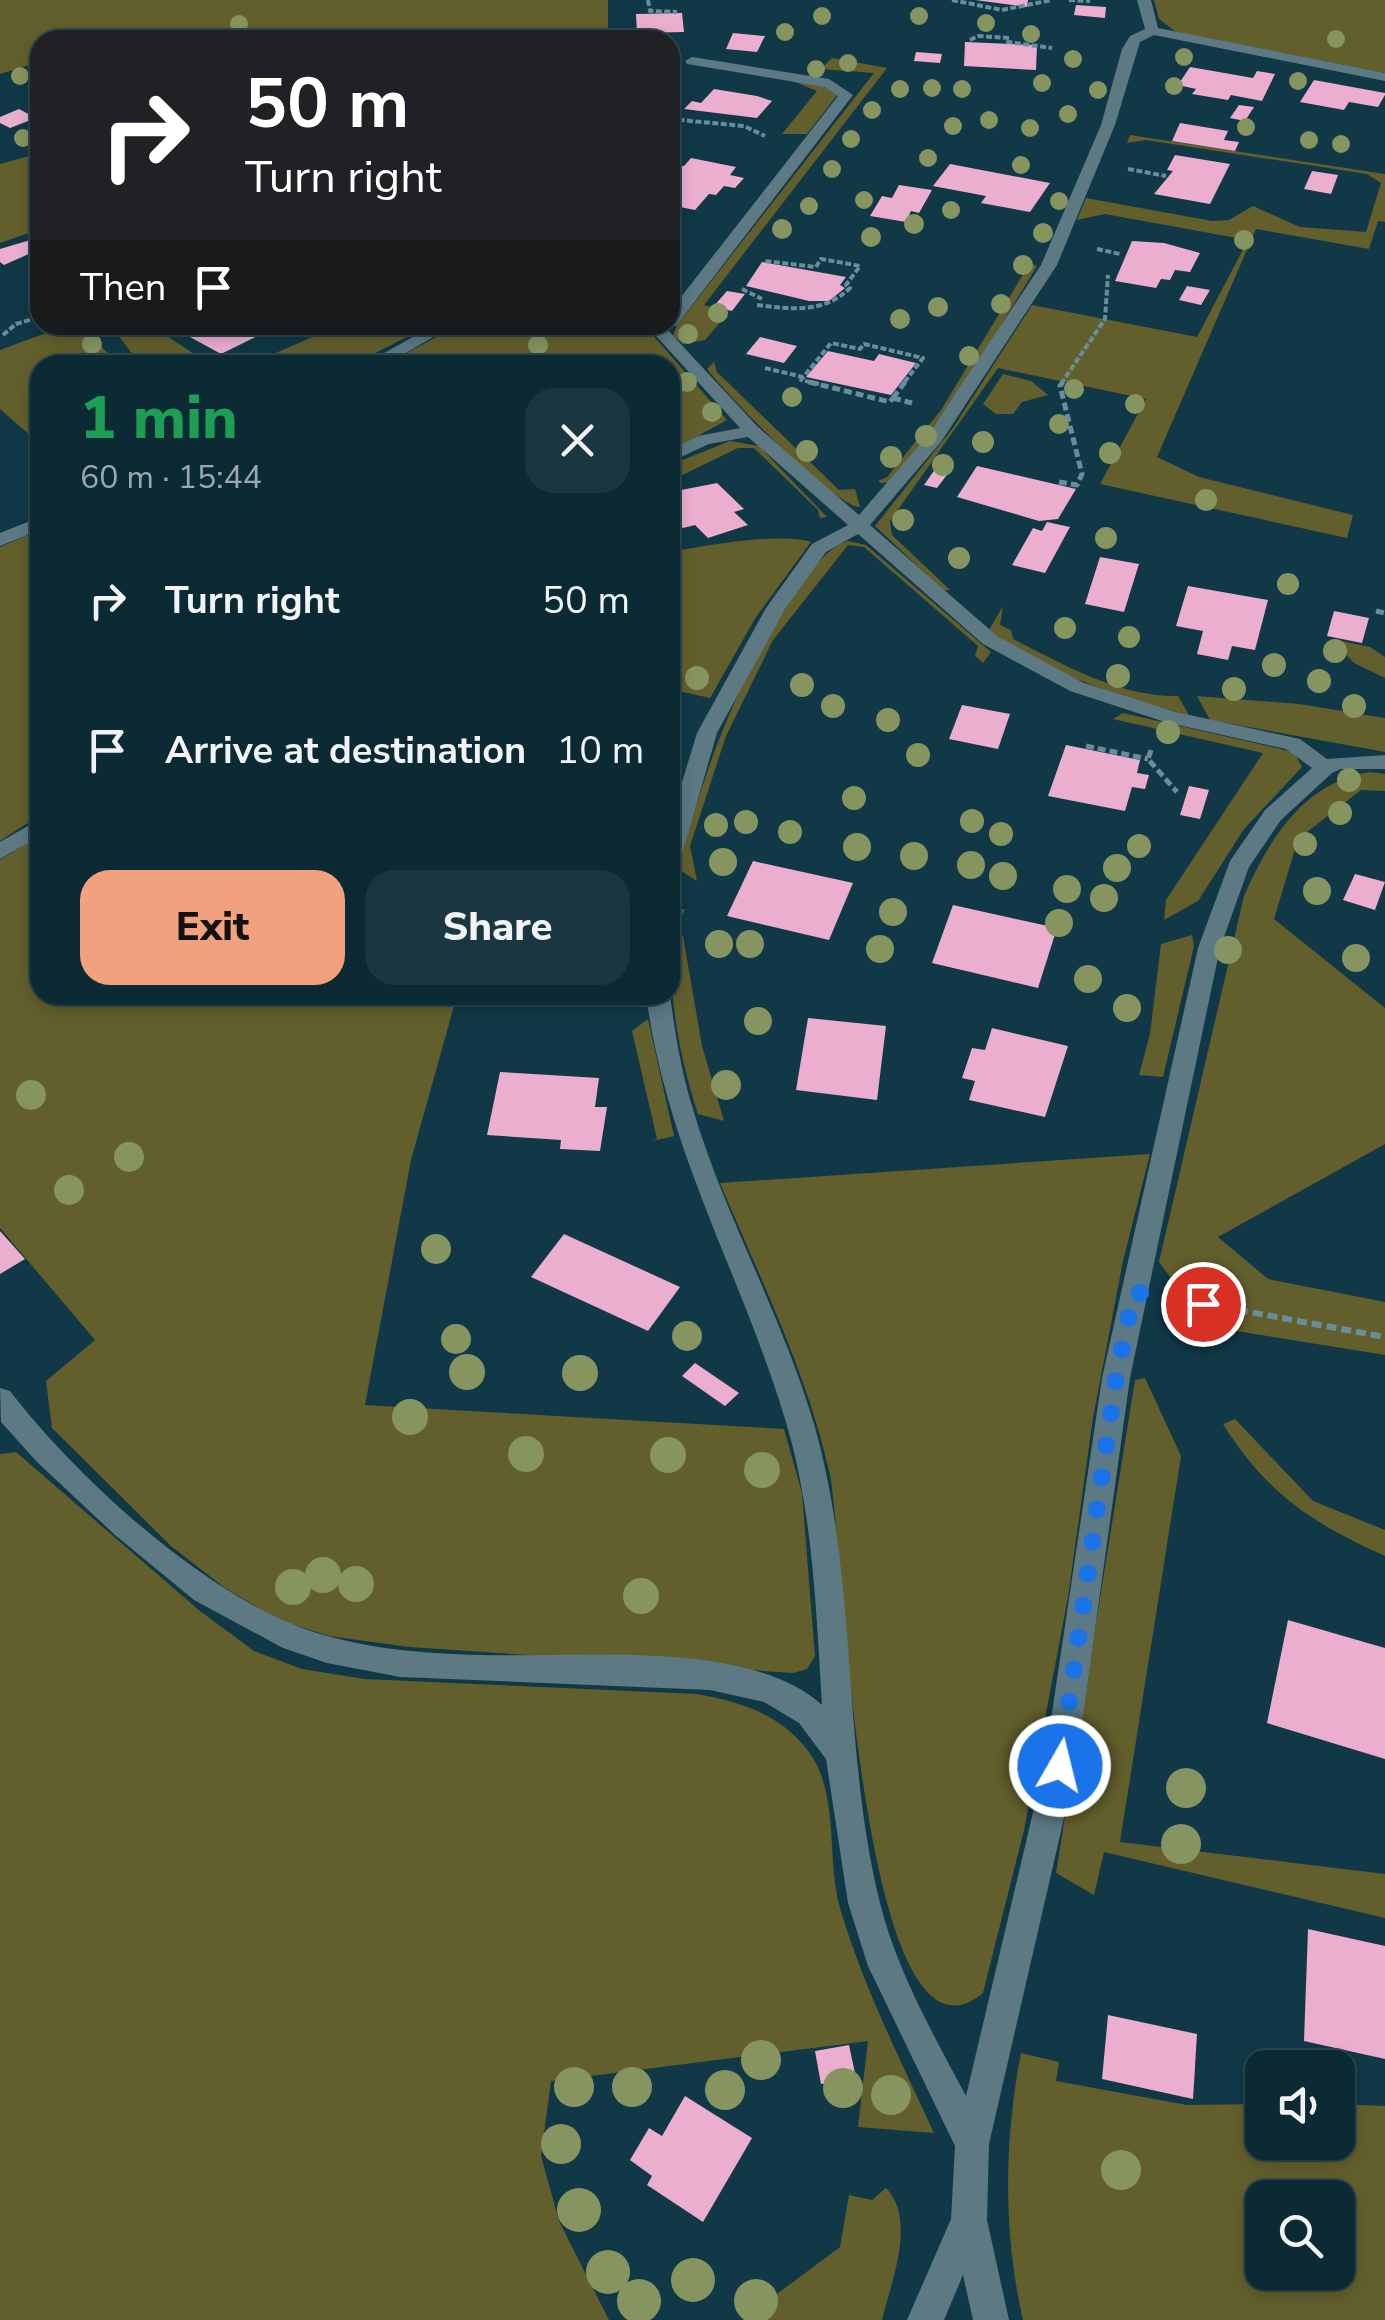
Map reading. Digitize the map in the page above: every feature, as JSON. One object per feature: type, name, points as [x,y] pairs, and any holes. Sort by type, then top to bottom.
[{"type":"street","points":[[1144,0],[1153,31]]},
{"type":"street","points":[[680,824],[707,734],[746,658],[820,548],[858,528],[935,438],[1049,265],[1108,125],[1135,39],[1153,31],[1385,77]]},
{"type":"street","points":[[680,307],[846,95],[839,86],[692,62]]},
{"type":"street","points":[[390,355],[428,335]]},
{"type":"street","points":[[671,335],[752,431],[990,640],[1030,666],[1127,704],[1293,744],[1325,768]]},
{"type":"street","points":[[680,452],[704,440],[752,431]]},
{"type":"street","points":[[0,540],[30,527]]},
{"type":"street","points":[[990,2320],[969,2220],[972,2144],[1060,1766],[1116,1378],[1209,948],[1227,895],[1255,838],[1325,768],[1338,762],[1385,762]]},
{"type":"street","points":[[0,852],[30,832]]},
{"type":"street","points":[[660,1005],[702,1178],[800,1424],[819,1514],[841,1754],[862,1899],[877,1952],[972,2144]]},
{"type":"street","points":[[0,1399],[29,1439],[172,1571],[223,1606],[271,1631],[328,1650],[383,1660],[681,1673],[754,1685],[788,1698],[816,1717],[841,1754]]},
{"type":"street","points":[[926,2320],[969,2220]]},
{"type":"path","points":[[648,0],[650,11],[677,12]]},
{"type":"path","points":[[952,0],[968,6],[1026,8],[1052,0]]},
{"type":"path","points":[[1069,0],[1090,1]]},
{"type":"path","points":[[970,40],[978,36],[1008,38],[1008,42],[1052,48]]},
{"type":"path","points":[[718,126],[726,116]]},
{"type":"path","points":[[680,120],[756,126]]},
{"type":"path","points":[[748,128],[754,134],[810,144]]},
{"type":"path","points":[[1117,167],[1166,176]]},
{"type":"path","points":[[1108,251],[1120,254]]},
{"type":"path","points":[[757,305],[807,310],[828,306],[846,294],[850,288],[846,286],[860,266],[822,259],[816,267],[760,261]]},
{"type":"path","points":[[751,274],[741,288],[762,298]]},
{"type":"path","points":[[1059,482],[1076,486],[1082,474],[1060,386],[1105,319],[1108,275]]},
{"type":"path","points":[[3,334],[30,320]]},
{"type":"path","points":[[765,368],[803,377],[812,384],[890,402],[923,358],[864,344],[860,349],[831,343],[803,377]]},
{"type":"path","points":[[893,398],[925,406]]},
{"type":"path","points":[[1376,611],[1385,613]]},
{"type":"path","points":[[1148,760],[1153,744]]},
{"type":"path","points":[[1086,746],[1148,760],[1176,792]]},
{"type":"path","points":[[1134,1292],[1385,1337]]},
{"type":"shaded area","points":[[0,0],[608,0],[608,30],[30,30],[30,65],[0,74]]},
{"type":"shaded area","points":[[1154,0],[1385,0],[1385,73],[1176,32],[1159,19]]},
{"type":"shaded area","points":[[832,58],[887,68],[704,305],[729,312],[705,340],[683,344],[673,336],[680,335],[680,321],[874,73],[821,69]]},
{"type":"shaded area","points":[[790,80],[826,86],[838,94],[807,134],[782,134],[817,91]]},
{"type":"shaded area","points":[[1130,135],[1385,174],[1385,222],[1378,221],[1369,249],[1256,229],[1157,457],[1199,477],[1353,515],[1347,538],[1100,484],[1146,399],[998,368],[890,521],[892,535],[950,590],[943,590],[875,526],[953,428],[1032,305],[1197,337],[1248,240],[1105,214],[1077,220],[1086,198],[1212,221],[1229,220],[1253,206],[1300,227],[1366,232],[1381,183],[1367,174],[1146,140],[1127,143]]},
{"type":"shaded area","points":[[30,156],[30,233],[0,243],[0,164]]},
{"type":"shaded area","points":[[1030,263],[1037,266],[964,386],[891,482],[878,481],[887,477],[941,410]]},
{"type":"shaded area","points":[[41,335],[89,335],[110,355],[30,355],[30,435],[0,409],[0,350]]},
{"type":"shaded area","points":[[118,335],[165,335],[196,355],[133,355]]},
{"type":"shaded area","points":[[317,335],[410,335],[372,355],[271,355]]},
{"type":"shaded area","points":[[440,335],[653,335],[670,355],[403,355]]},
{"type":"shaded area","points":[[714,362],[717,372],[839,490],[855,489],[860,507],[828,489],[757,423],[707,369]]},
{"type":"shaded area","points":[[680,366],[727,420],[680,446]]},
{"type":"shaded area","points":[[1003,374],[1031,381],[1048,395],[1022,402],[1013,414],[996,414],[983,404]]},
{"type":"shaded area","points":[[730,441],[759,446],[827,517],[820,518],[818,510],[754,448],[738,448],[680,476],[680,461]]},
{"type":"shaded area","points":[[30,534],[30,822],[0,841],[0,547]]},
{"type":"shaded area","points":[[765,539],[811,542],[756,617],[710,698],[680,691],[680,548]]},
{"type":"shaded area","points":[[848,541],[866,545],[991,652],[983,663],[975,656],[978,646],[864,547],[848,545],[773,640],[726,736],[690,846],[697,881],[680,870],[680,862],[726,723],[777,621],[809,574]]},
{"type":"shaded area","points":[[1003,606],[1000,625],[1011,630],[1013,639],[1113,685],[1178,696],[1189,715],[1085,682],[1012,646],[989,630]]},
{"type":"shaded area","points":[[1331,639],[1370,647],[1385,657],[1385,678],[1354,663]]},
{"type":"shaded area","points":[[1197,696],[1299,704],[1385,718],[1385,752],[1210,720]]},
{"type":"shaded area","points":[[1123,713],[1294,752],[1302,767],[1244,829],[1198,901],[1164,920],[1166,900],[1263,753],[1113,719]]},
{"type":"shaded area","points":[[1370,772],[1385,774],[1385,791],[1361,790],[1298,839],[1274,919],[1385,1008],[1385,1144],[1218,1237],[1268,1279],[1385,1302],[1385,1355],[1162,1319],[1170,1277],[1159,1262],[1244,896],[1277,834],[1292,816],[1326,788]]},
{"type":"shaded area","points":[[30,841],[30,1005],[454,1006],[411,1160],[365,1405],[784,1429],[802,1493],[815,1656],[807,1669],[793,1673],[409,1647],[329,1636],[279,1620],[225,1588],[171,1546],[52,1428],[46,1381],[95,1340],[0,1228],[0,860]]},
{"type":"shaded area","points":[[680,934],[702,1046],[724,1121],[698,1114],[674,1005],[680,1005]]},
{"type":"shaded area","points":[[1192,935],[1194,946],[1163,1077],[1139,1075],[1150,1034],[1161,944]]},
{"type":"shaded area","points":[[648,1019],[674,1136],[652,1141],[657,1139],[632,1031]]},
{"type":"shaded area","points":[[1150,1154],[1123,1261],[1093,1418],[1068,1597],[1024,1830],[983,1993],[941,2002],[908,1963],[883,1888],[865,1792],[830,1475],[821,1438],[782,1327],[720,1183]]},
{"type":"shaded area","points":[[1145,1378],[1181,1456],[1120,1842],[1385,1874],[1385,1918],[1104,1852],[1094,1895],[1056,1873],[1135,1380]]},
{"type":"shaded area","points":[[1235,1419],[1313,1501],[1385,1530],[1385,1556],[1313,1518],[1274,1487],[1223,1424]]},
{"type":"shaded area","points":[[16,1452],[200,1611],[254,1651],[302,1669],[364,1679],[697,1694],[744,1706],[786,1728],[819,1769],[829,1807],[836,1889],[849,1937],[934,2133],[858,2127],[868,2041],[551,2081],[541,2156],[559,2221],[609,2320],[0,2320],[0,1454]]},
{"type":"shaded area","points":[[1021,2053],[1059,2062],[1056,2081],[1187,2105],[1245,2104],[1245,2160],[1355,2160],[1355,2105],[1385,2106],[1385,2320],[1023,2320],[1009,2221],[1011,2119]]},
{"type":"shaded area","points":[[886,2188],[895,2201],[901,2234],[882,2320],[742,2320],[840,2247],[849,2195],[872,2200]]},
{"type":"building","points":[[975,0],[1028,0],[1027,7]]},
{"type":"building","points":[[1076,5],[1106,7],[1105,18],[1074,15]]},
{"type":"building","points":[[682,13],[684,32],[637,30],[636,14]]},
{"type":"building","points":[[733,33],[765,36],[757,52],[726,49]]},
{"type":"building","points":[[965,42],[1037,45],[1036,70],[964,66]]},
{"type":"building","points":[[916,52],[942,54],[940,63],[914,61]]},
{"type":"building","points":[[1190,67],[1253,78],[1257,71],[1275,74],[1262,101],[1231,95],[1228,100],[1192,94],[1196,89],[1178,85]]},
{"type":"building","points":[[1314,80],[1385,95],[1378,107],[1349,102],[1344,110],[1300,102]]},
{"type":"building","points":[[714,89],[772,101],[757,118],[684,109],[692,101],[701,103]]},
{"type":"building","points":[[1239,105],[1254,107],[1245,121],[1230,118]]},
{"type":"building","points":[[19,109],[30,115],[30,120],[10,128],[0,123],[0,117]]},
{"type":"building","points":[[1180,123],[1228,131],[1224,140],[1239,142],[1235,151],[1172,141]]},
{"type":"building","points":[[1175,155],[1230,164],[1210,204],[1154,194],[1173,171],[1167,170]]},
{"type":"building","points":[[691,158],[736,167],[730,175],[744,178],[735,188],[724,186],[716,195],[709,194],[695,210],[680,207],[680,166]]},
{"type":"building","points":[[950,164],[1050,183],[1030,212],[981,203],[986,196],[933,186]]},
{"type":"building","points":[[1312,171],[1338,175],[1331,194],[1304,189]]},
{"type":"building","points":[[899,185],[932,190],[919,213],[911,211],[906,222],[870,216],[882,196],[892,198]]},
{"type":"building","points":[[30,240],[30,253],[4,265],[0,262],[0,249]]},
{"type":"building","points":[[1132,241],[1164,243],[1200,253],[1190,272],[1175,270],[1170,280],[1161,279],[1156,288],[1115,281]]},
{"type":"building","points":[[762,262],[846,277],[840,285],[845,288],[829,301],[809,301],[746,286]]},
{"type":"building","points":[[1187,286],[1210,290],[1201,305],[1179,300]]},
{"type":"building","points":[[727,291],[745,294],[732,311],[713,307]]},
{"type":"building","points":[[186,335],[260,335],[221,354]]},
{"type":"building","points":[[760,337],[797,346],[784,363],[746,354]]},
{"type":"building","points":[[828,351],[874,361],[879,354],[916,363],[891,395],[806,377]]},
{"type":"building","points":[[938,465],[952,468],[937,488],[924,485]]},
{"type":"building","points":[[977,466],[1076,489],[1058,519],[1039,521],[957,497]]},
{"type":"building","points":[[717,483],[744,509],[734,512],[748,525],[708,538],[695,525],[683,528],[680,490]]},
{"type":"building","points":[[1047,522],[1070,527],[1045,573],[1012,565],[1033,528],[1042,531]]},
{"type":"building","points":[[1100,557],[1139,564],[1124,612],[1085,604]]},
{"type":"building","points":[[1188,586],[1268,600],[1255,650],[1232,646],[1228,660],[1197,654],[1203,631],[1176,626]]},
{"type":"building","points":[[1334,611],[1369,618],[1362,643],[1327,636]]},
{"type":"building","points":[[962,705],[1010,714],[998,749],[949,739]]},
{"type":"building","points":[[1066,745],[1140,760],[1137,773],[1149,775],[1145,789],[1132,787],[1125,811],[1048,796]]},
{"type":"building","points":[[1189,786],[1209,790],[1200,819],[1180,815]]},
{"type":"building","points":[[753,861],[853,883],[829,940],[727,916]]},
{"type":"building","points":[[1355,874],[1385,882],[1375,910],[1343,900]]},
{"type":"building","points":[[953,905],[1057,928],[1038,988],[932,963]]},
{"type":"building","points":[[808,1018],[886,1026],[877,1100],[796,1090]]},
{"type":"building","points":[[992,1028],[1068,1046],[1045,1117],[969,1100],[975,1081],[962,1078],[972,1048],[985,1050]]},
{"type":"building","points":[[500,1072],[599,1078],[595,1107],[607,1107],[600,1151],[560,1149],[561,1140],[487,1135]]},
{"type":"building","points":[[0,1231],[25,1259],[0,1274]]},
{"type":"building","points":[[564,1234],[680,1287],[648,1331],[531,1277]]},
{"type":"building","points":[[695,1363],[739,1393],[725,1406],[682,1376]]},
{"type":"building","points":[[1288,1620],[1385,1648],[1385,1759],[1267,1723]]},
{"type":"building","points":[[1308,1929],[1385,1946],[1385,2059],[1304,2041]]},
{"type":"building","points":[[1108,2015],[1197,2034],[1193,2099],[1102,2079]]},
{"type":"building","points":[[849,2045],[856,2078],[821,2084],[815,2051]]},
{"type":"building","points":[[685,2096],[752,2138],[703,2222],[647,2185],[652,2176],[630,2160],[649,2128],[662,2136]]},
{"type":"route","points":[[1060,1766],[1116,1378],[1134,1292],[1203,1304]]}]
